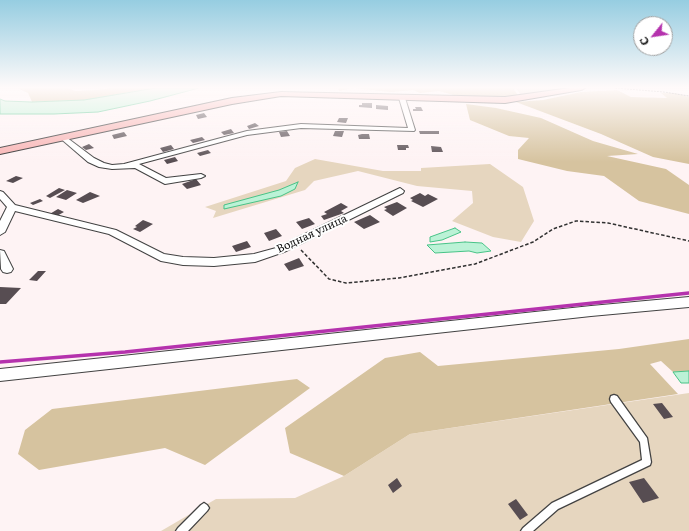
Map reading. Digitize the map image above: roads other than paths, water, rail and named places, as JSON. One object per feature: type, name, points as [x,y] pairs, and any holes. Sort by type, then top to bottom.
[{"type":"street","points":[[0,151],[179,113]]},
{"type":"street","points":[[124,166],[247,133],[301,126],[412,130],[407,113]]},
{"type":"street","points":[[64,138],[91,160],[102,165],[112,167],[136,166],[165,180],[201,176]]},
{"type":"street","name":"Водная улица","points":[[0,194],[12,207],[31,213],[112,232],[161,257],[183,261],[214,262],[255,258],[280,250],[400,191]]},
{"type":"street","points":[[0,232],[12,207]]},
{"type":"street","points":[[0,253],[7,269]]},
{"type":"street","points":[[0,375],[496,321],[689,302]]},
{"type":"lane","points":[[526,531],[555,506],[647,462],[644,440],[614,399]]},
{"type":"lane","points":[[181,531],[204,508]]},
{"type":"railway","points":[[0,362],[125,352],[689,293]]}]
